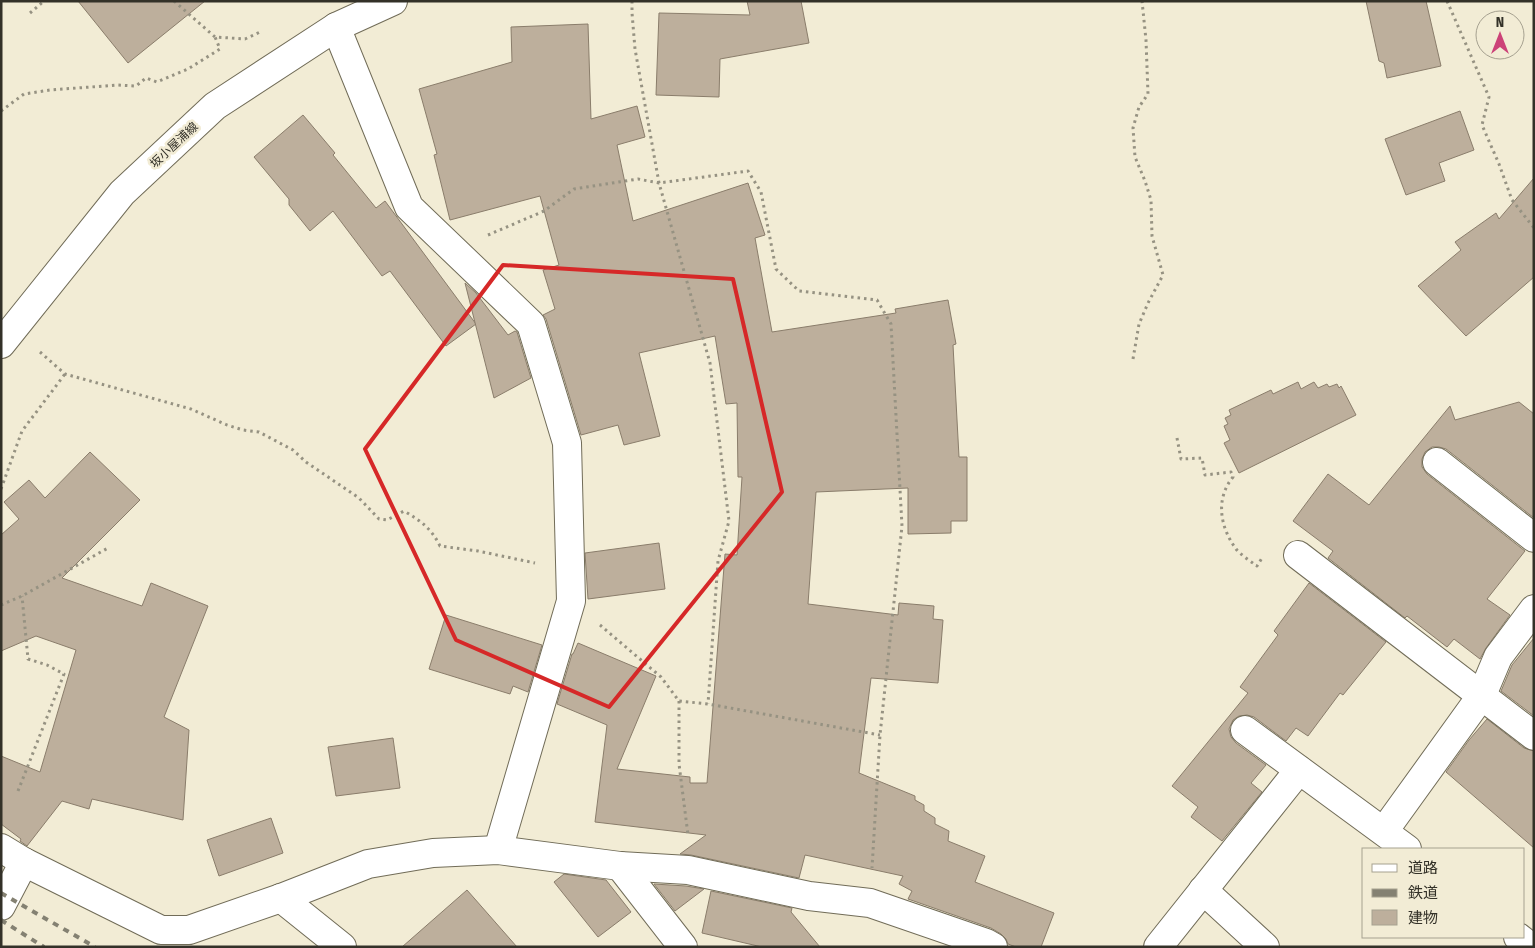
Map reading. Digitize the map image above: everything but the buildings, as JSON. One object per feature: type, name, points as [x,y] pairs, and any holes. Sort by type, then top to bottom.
[{"type":"street","name":"坂小屋浦線","points":[[8,336],[122,193],[215,106],[336,27],[393,1]]},
{"type":"street","points":[[336,27],[409,208],[531,324],[567,443],[571,601],[498,850]]},
{"type":"street","points":[[1438,462],[1534,538]]},
{"type":"street","points":[[1298,555],[1534,736]]},
{"type":"street","points":[[1384,831],[1482,695],[1498,657],[1534,609]]},
{"type":"street","points":[[1245,730],[1406,848]]},
{"type":"street","points":[[1158,947],[1299,770]]},
{"type":"street","points":[[1,906],[12,855],[161,930],[189,930],[281,898],[368,864],[433,853],[498,850],[620,866],[688,870],[809,896],[870,903],[993,947]]},
{"type":"street","points":[[620,866],[683,947]]},
{"type":"street","points":[[1203,890],[1265,947]]},
{"type":"street","points":[[281,898],[342,947]]},
{"type":"street","points":[[1519,938],[1531,947]]},
{"type":"path","points":[[30,12],[44,1]]},
{"type":"path","points":[[1,111],[24,94],[50,90],[118,85],[136,86],[146,78],[157,82],[188,69],[220,49],[215,37],[174,1]]},
{"type":"path","points":[[632,1],[635,49],[659,184],[710,363],[729,521],[718,561],[708,704]]},
{"type":"path","points":[[1133,359],[1139,324],[1163,275],[1152,236],[1150,200],[1145,181],[1135,157],[1133,128],[1140,107],[1148,94],[1142,1]]},
{"type":"path","points":[[1447,1],[1489,97],[1482,125],[1512,200],[1534,228]]},
{"type":"path","points":[[215,37],[245,39],[262,31]]},
{"type":"path","points":[[452,250],[544,212],[574,189],[638,180],[659,184],[748,171],[761,192],[776,269],[799,291],[877,300],[891,324],[902,526],[880,735],[870,903]]},
{"type":"path","points":[[8,336],[65,374],[191,409],[235,428],[259,432],[293,450],[306,462],[359,498],[379,519],[387,520],[404,510],[421,521],[434,534],[440,546],[478,551],[535,563],[534,555]]},
{"type":"path","points":[[1,490],[22,431],[65,374]]},
{"type":"path","points":[[1177,438],[1181,459],[1202,458],[1205,474],[1231,472],[1233,477],[1227,484],[1221,498],[1221,514],[1225,530],[1236,550],[1257,566],[1264,555],[1286,562],[1298,555]]},
{"type":"path","points":[[1,605],[22,596],[108,548]]},
{"type":"path","points":[[18,791],[64,674],[47,665],[28,659],[22,596]]},
{"type":"path","points":[[571,601],[661,677],[679,702],[679,764],[689,846],[688,870]]},
{"type":"path","points":[[679,702],[708,704],[880,735]]},
{"type":"highlighted area","points":[[503,265],[733,279],[782,492],[609,707],[456,640],[365,449]]},
{"type":"railway","points":[[1,893],[95,947]]},
{"type":"railway","points":[[1,920],[44,947]]}]
